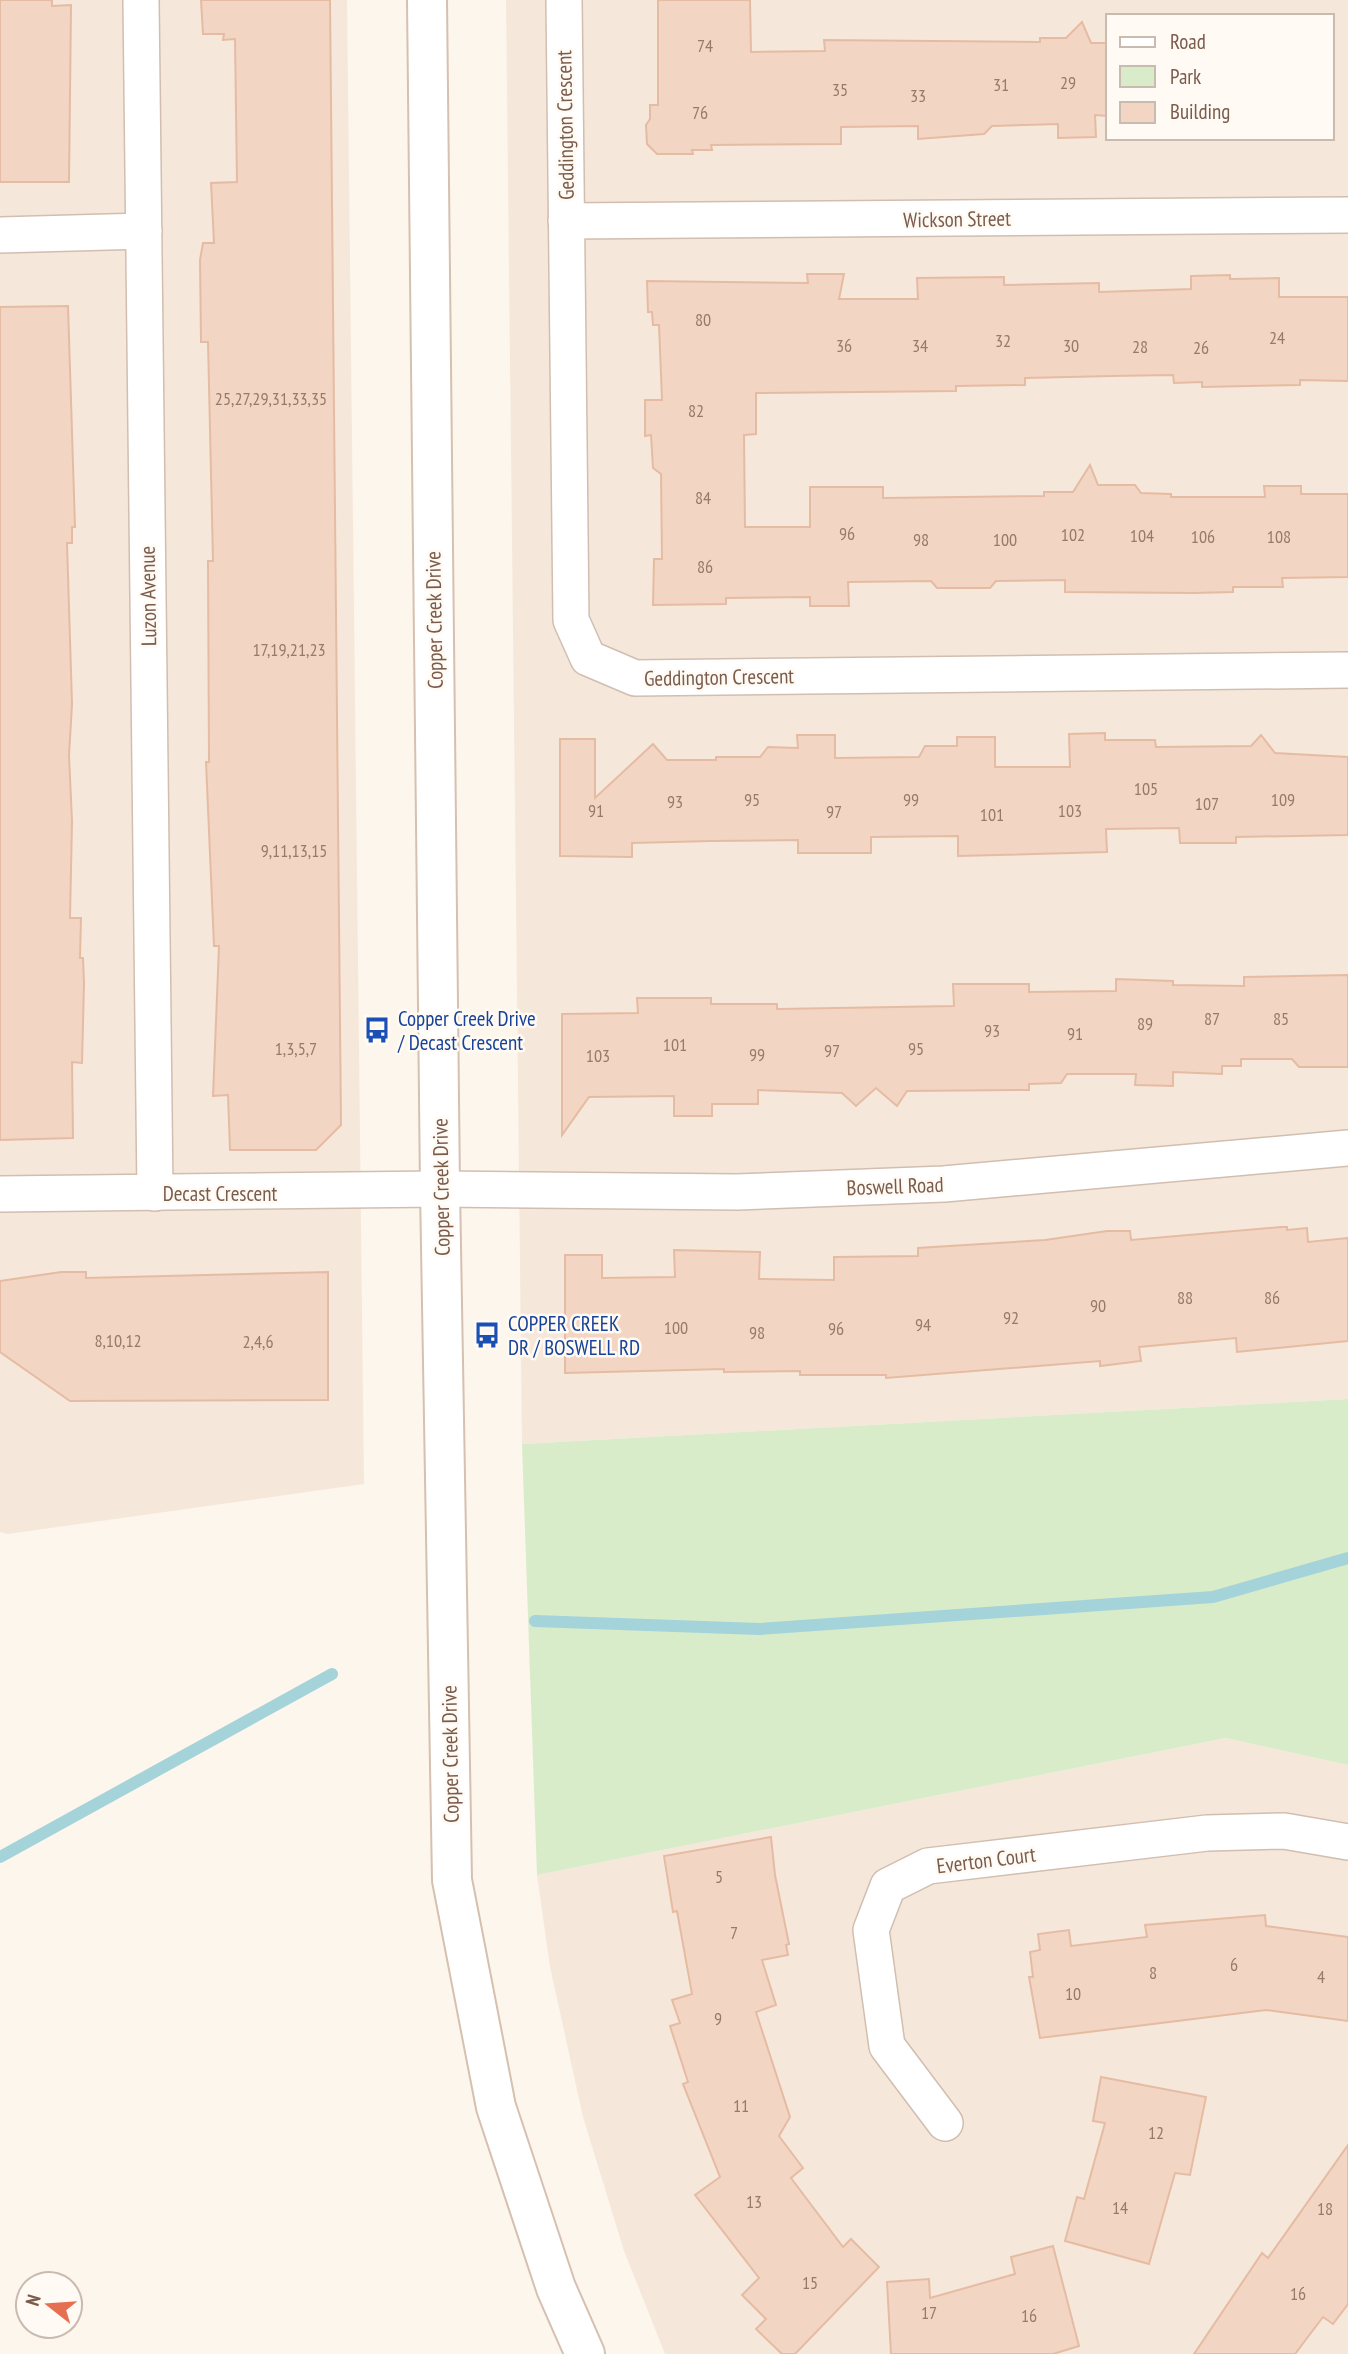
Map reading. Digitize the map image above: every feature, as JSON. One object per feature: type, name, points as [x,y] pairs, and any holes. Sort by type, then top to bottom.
[{"type":"street","name":"Luzon Avenue","points":[[141,0],[155,1193]]},
{"type":"street","name":"Copper Creek Drive","points":[[427,0],[440,1189],[452,1880],[496,2107],[556,2288],[585,2354]]},
{"type":"street","name":"Geddington Crescent","points":[[564,0],[570,620],[588,658],[635,678],[1348,670]]},
{"type":"street","name":"Wickson Street","points":[[566,221],[1348,215]]},
{"type":"street","points":[[0,235],[144,231]]},
{"type":"street","name":"Boswell Road","points":[[440,1189],[737,1192],[944,1184],[1348,1148]]},
{"type":"street","name":"Decast Crescent","points":[[0,1194],[440,1189]]},
{"type":"street","name":"Everton Court","points":[[945,2123],[887,2046],[870,1930],[888,1886],[929,1866],[1207,1833],[1284,1832],[1348,1842]]},
{"type":"shaded area","points":[[0,0],[347,0],[364,1484],[8,1534],[0,1532]]},
{"type":"shaded area","points":[[506,0],[1348,0],[1348,1399],[522,1444]]},
{"type":"shaded area","points":[[1226,1738],[1348,1765],[1348,2354],[665,2354],[624,2251],[583,2117],[550,1967],[537,1875]]},
{"type":"green space","points":[[1348,1399],[1348,1765],[1226,1738],[537,1875],[522,1444]]},
{"type":"building","points":[[0,0],[52,0],[52,6],[71,5],[69,182],[0,182]]},
{"type":"building","points":[[201,0],[330,0],[341,1125],[316,1150],[230,1150],[228,1095],[213,1096],[219,946],[214,946],[206,762],[209,762],[208,561],[213,561],[208,342],[201,342],[200,260],[203,243],[214,243],[211,183],[237,182],[235,39],[223,40],[224,34],[203,34]]},
{"type":"building","points":[[658,0],[750,0],[751,52],[825,51],[824,40],[1040,42],[1040,38],[1066,38],[1082,22],[1091,43],[1106,43],[1106,116],[1095,115],[1096,137],[1058,138],[1058,124],[992,126],[984,134],[918,139],[918,126],[841,127],[841,144],[711,145],[712,150],[692,150],[693,154],[657,154],[647,144],[646,125],[650,119],[650,105],[658,105]]},
{"type":"building","points":[[807,274],[844,274],[839,299],[918,299],[917,278],[1004,277],[1004,285],[1099,283],[1099,292],[1191,289],[1191,276],[1230,275],[1230,279],[1279,278],[1279,297],[1348,297],[1348,381],[1300,380],[1300,385],[1202,387],[1202,382],[1174,383],[1173,375],[1112,376],[1025,378],[1025,385],[956,386],[956,391],[756,393],[756,434],[744,435],[745,527],[810,527],[810,487],[883,487],[883,498],[1044,496],[1044,492],[1073,492],[1090,465],[1098,485],[1135,485],[1141,493],[1171,494],[1171,497],[1265,497],[1264,486],[1301,486],[1301,494],[1348,494],[1348,577],[1282,578],[1283,587],[1233,587],[1233,592],[1194,593],[1065,592],[1065,580],[996,581],[990,588],[937,588],[931,581],[848,582],[849,606],[810,606],[810,597],[726,598],[726,604],[653,605],[654,559],[662,559],[661,474],[653,468],[651,435],[645,436],[645,400],[662,400],[659,325],[653,325],[652,312],[648,312],[647,281],[808,283]]},
{"type":"building","points":[[68,306],[75,527],[72,527],[72,543],[67,543],[72,704],[69,756],[72,821],[70,918],[81,918],[80,958],[83,958],[84,983],[82,1063],[72,1062],[73,1138],[0,1140],[0,307]]},
{"type":"building","points":[[1105,733],[1105,740],[1155,740],[1156,747],[1251,746],[1261,735],[1275,753],[1348,757],[1348,835],[1236,837],[1236,843],[1180,843],[1179,828],[1106,829],[1107,852],[958,856],[958,836],[871,837],[871,853],[798,853],[798,840],[632,843],[632,857],[560,856],[560,739],[595,739],[595,798],[653,744],[667,760],[716,760],[716,757],[760,757],[768,747],[798,748],[797,735],[835,735],[835,758],[919,757],[925,746],[957,746],[957,737],[995,737],[995,767],[1070,767],[1069,734]]},
{"type":"building","points":[[1348,975],[1348,1067],[1299,1067],[1292,1059],[1241,1059],[1241,1066],[1222,1066],[1222,1074],[1173,1072],[1173,1086],[1135,1085],[1136,1074],[1067,1074],[1061,1083],[1029,1084],[1029,1090],[907,1091],[897,1106],[876,1088],[856,1106],[842,1093],[758,1090],[758,1104],[712,1104],[712,1116],[674,1116],[674,1096],[589,1097],[562,1135],[562,1014],[638,1013],[637,998],[711,998],[711,1004],[777,1004],[777,1009],[954,1006],[953,984],[1029,984],[1029,992],[1116,991],[1116,979],[1173,981],[1173,985],[1244,986],[1244,977]]},
{"type":"building","points":[[1287,1227],[1287,1230],[1307,1228],[1308,1242],[1348,1238],[1348,1341],[1237,1352],[1236,1338],[1139,1347],[1141,1361],[1100,1366],[1100,1361],[886,1378],[886,1375],[800,1375],[800,1371],[724,1372],[724,1369],[565,1373],[565,1255],[602,1255],[602,1278],[675,1277],[674,1250],[760,1252],[759,1279],[834,1280],[834,1257],[918,1256],[918,1248],[1045,1240],[1107,1231],[1130,1231],[1131,1240]]},
{"type":"building","points":[[61,1272],[86,1272],[86,1278],[328,1272],[328,1400],[70,1401],[0,1352],[0,1281]]},
{"type":"building","points":[[771,1837],[775,1875],[789,1944],[786,1945],[788,1955],[762,1960],[776,2005],[756,2012],[790,2117],[779,2136],[803,2168],[791,2178],[843,2247],[851,2239],[879,2267],[795,2354],[782,2354],[756,2329],[766,2319],[742,2295],[759,2278],[695,2195],[720,2177],[683,2084],[688,2082],[670,2026],[680,2023],[672,2000],[692,1994],[677,1911],[673,1912],[664,1856]]},
{"type":"building","points":[[1265,1915],[1266,1926],[1348,1937],[1348,2021],[1266,2010],[1040,2038],[1029,1977],[1033,1977],[1030,1952],[1040,1950],[1038,1934],[1069,1930],[1071,1946],[1147,1937],[1145,1925]]},
{"type":"building","points":[[1101,2077],[1206,2097],[1190,2175],[1175,2173],[1149,2264],[1065,2241],[1077,2197],[1084,2199],[1105,2123],[1093,2121]]},
{"type":"building","points":[[1348,2145],[1348,2304],[1333,2324],[1323,2317],[1295,2354],[1194,2354],[1262,2253],[1268,2258]]},
{"type":"building","points":[[1053,2246],[1079,2346],[1053,2354],[891,2354],[887,2282],[929,2279],[930,2298],[1015,2274],[1011,2257]]},
{"type":"waterway","points":[[535,1621],[759,1629],[1213,1597],[1348,1558]]},
{"type":"waterway","points":[[0,1857],[332,1674]]},
{"type":"place","name":"Copper Creek Drive / Decast Crescent","points":[[377,1030]]},
{"type":"place","name":"COPPER CREEK DR / BOSWELL RD","points":[[487,1335]]}]
